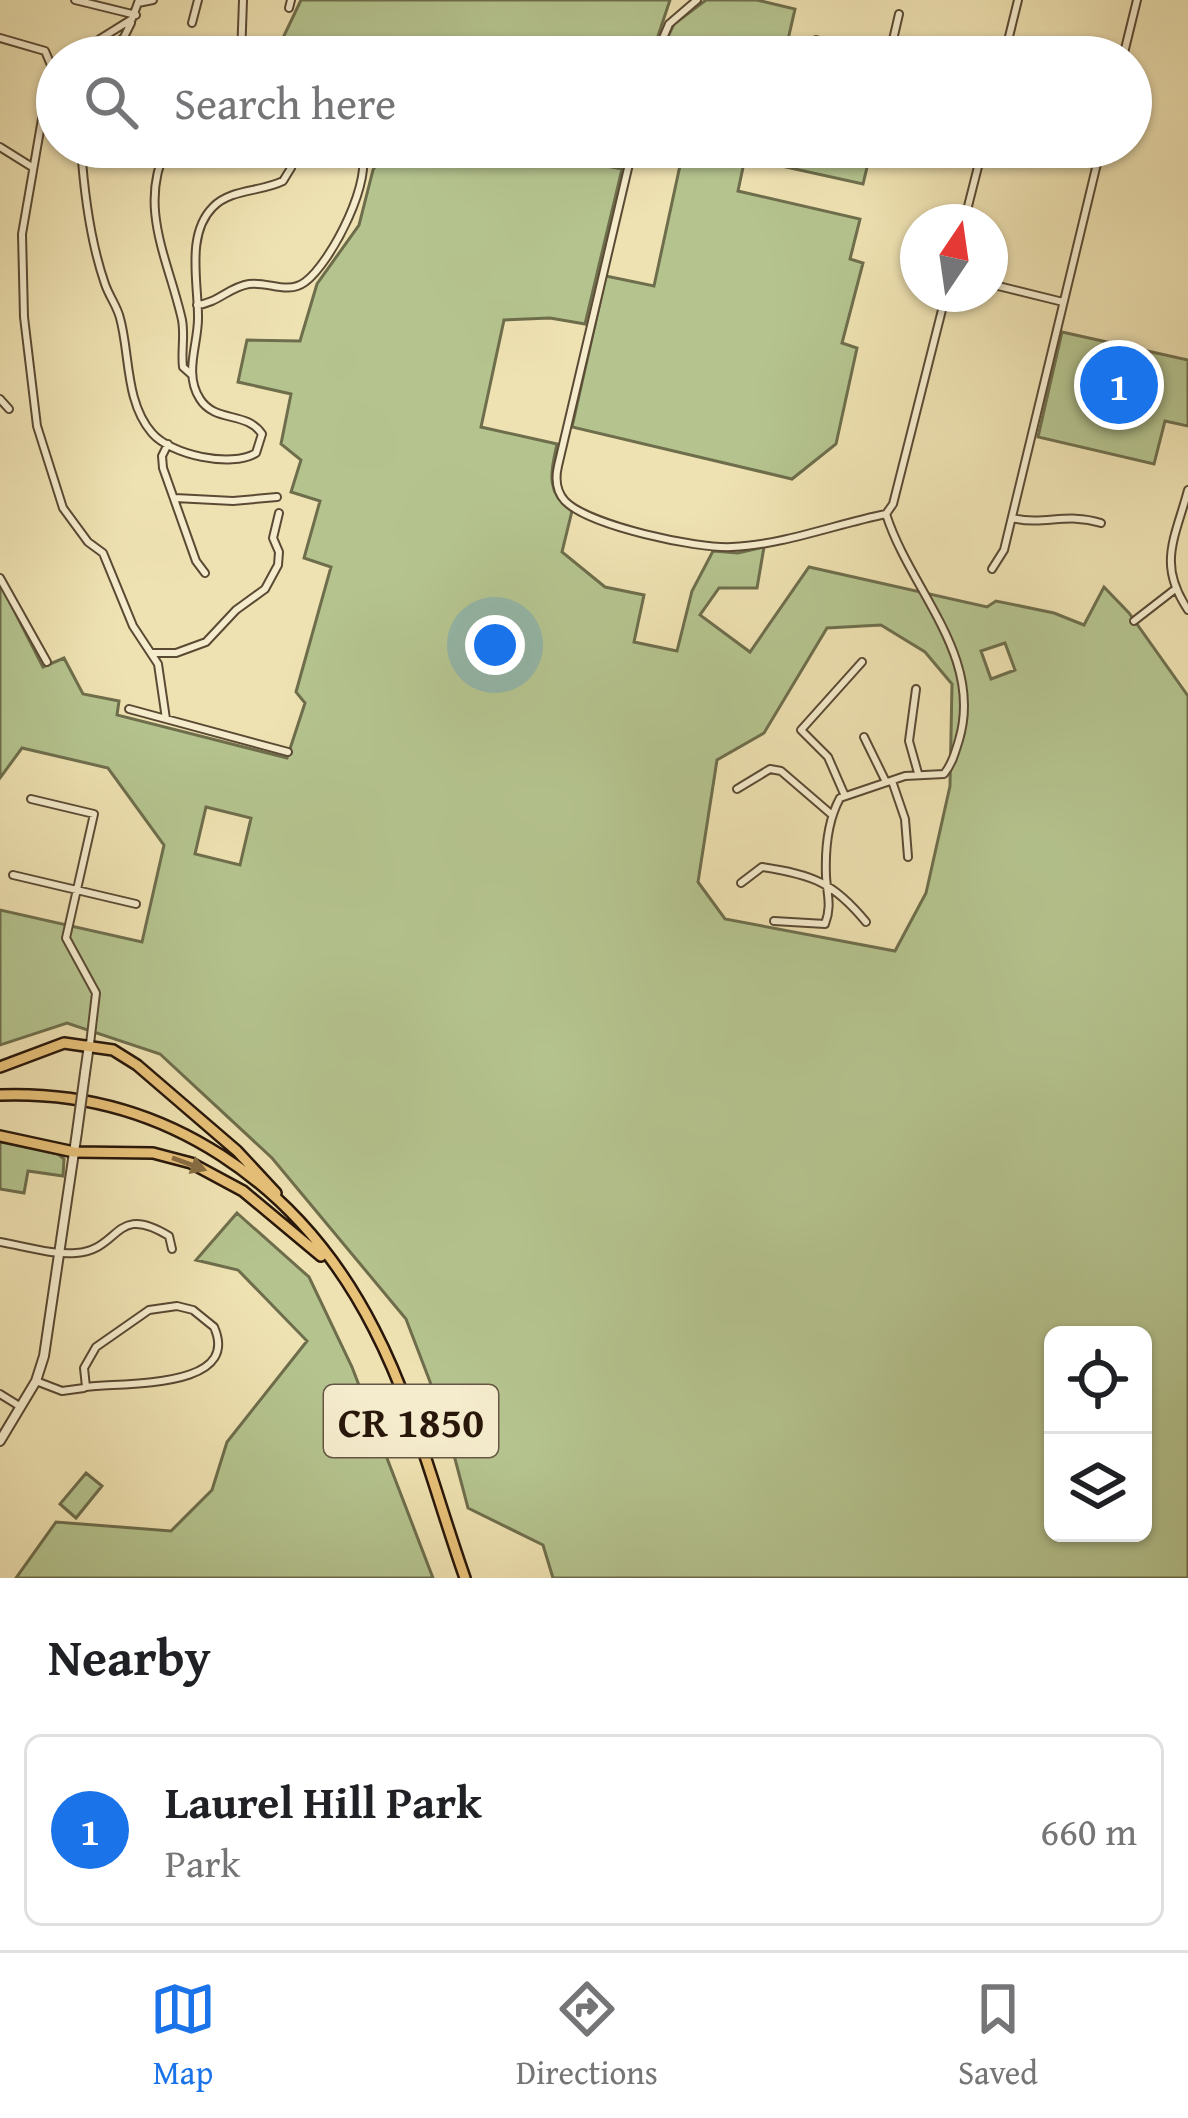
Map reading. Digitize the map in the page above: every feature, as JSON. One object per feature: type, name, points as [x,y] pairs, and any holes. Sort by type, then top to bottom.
[{"type":"main road","points":[[0,1067],[46,1047],[90,1044],[112,1050],[137,1065],[237,1151],[292,1213]]},
{"type":"main road","name":"CR 1850","points":[[0,1095],[55,1096],[114,1106],[168,1125],[247,1174],[292,1213],[364,1309],[389,1363],[465,1578]]},
{"type":"main road","points":[[0,1136],[74,1152],[153,1153],[205,1169],[263,1206],[340,1272]]},
{"type":"street","points":[[75,0],[134,17]]},
{"type":"street","points":[[124,36],[138,2],[153,0]]},
{"type":"street","points":[[193,23],[198,0]]},
{"type":"street","points":[[242,36],[243,0]]},
{"type":"street","points":[[664,36],[669,24],[697,0]]},
{"type":"street","points":[[1009,36],[1018,0]]},
{"type":"street","points":[[1128,36],[1137,0]]},
{"type":"street","points":[[893,36],[899,14]]},
{"type":"street","points":[[104,36],[134,17]]},
{"type":"street","points":[[0,38],[36,49]]},
{"type":"street","points":[[0,147],[32,167]]},
{"type":"street","points":[[36,149],[22,234],[24,317],[40,441],[63,508],[103,554],[133,626],[151,653],[162,678],[166,719]]},
{"type":"street","points":[[84,168],[91,226],[105,283],[118,312],[126,368],[145,422],[155,437],[168,444],[223,459],[244,459],[256,453],[263,440],[251,422],[209,410],[199,397],[192,375],[196,257],[208,212],[226,197],[283,181],[291,168]]},
{"type":"street","points":[[160,168],[154,216],[181,318],[182,363],[192,375]]},
{"type":"street","points":[[197,305],[215,302],[252,283],[287,288],[305,282],[351,212],[364,168]]},
{"type":"street","points":[[629,168],[556,484],[562,496],[597,519],[717,547],[743,546],[886,514],[893,504],[941,312]]},
{"type":"street","points":[[969,204],[978,168]]},
{"type":"street","points":[[992,569],[1004,550],[1096,168]]},
{"type":"street","points":[[1008,288],[1063,302]]},
{"type":"street","points":[[0,399],[9,409]]},
{"type":"street","points":[[168,444],[161,461],[196,561],[205,573]]},
{"type":"street","points":[[1188,490],[1169,567],[1174,590],[1188,610]]},
{"type":"street","points":[[176,498],[277,497]]},
{"type":"street","points":[[151,653],[176,653],[206,642],[236,610],[265,589],[278,565],[273,538],[279,513]]},
{"type":"street","points":[[774,921],[825,924],[831,907],[827,882],[831,814],[845,796],[918,774],[944,774],[962,729],[965,689],[933,607],[886,514]]},
{"type":"street","points":[[1012,518],[1042,523],[1068,515],[1101,523]]},
{"type":"street","points":[[0,578],[47,662]]},
{"type":"street","points":[[1134,621],[1174,590]]},
{"type":"street","points":[[845,796],[828,757],[801,730],[862,662]]},
{"type":"street","points":[[916,689],[909,741],[918,774]]},
{"type":"street","points":[[129,709],[288,752]]},
{"type":"street","points":[[864,736],[905,818],[908,857]]},
{"type":"street","points":[[737,789],[770,769],[781,771],[831,814]]},
{"type":"street","points":[[0,1442],[36,1381],[46,1345],[95,993],[66,938],[94,814],[31,799]]},
{"type":"street","points":[[741,883],[762,867],[827,882],[866,922]]},
{"type":"street","points":[[13,875],[136,904]]},
{"type":"street","points":[[0,1242],[82,1252],[133,1222],[148,1223],[170,1237],[172,1250]]},
{"type":"street","points":[[36,1381],[62,1391],[86,1388],[197,1374],[212,1365],[219,1338],[206,1318],[193,1310],[178,1306],[149,1310],[91,1353],[84,1368],[86,1388]]},
{"type":"street","points":[[0,1394],[21,1407]]},
{"type":"green space","points":[[301,0],[670,0],[658,36],[284,36]]},
{"type":"green space","points":[[706,0],[757,0],[795,9],[789,36],[668,36],[674,24]]},
{"type":"green space","points":[[374,168],[622,169],[585,324],[550,318],[504,320],[481,427],[557,444],[554,489],[572,511],[562,552],[605,587],[644,595],[634,642],[677,651],[692,591],[713,551],[738,553],[764,547],[757,588],[719,588],[700,615],[750,652],[809,567],[987,607],[996,601],[1054,613],[1084,625],[1104,587],[1129,613],[1188,696],[1188,1578],[553,1578],[543,1545],[468,1508],[445,1421],[406,1319],[272,1158],[160,1054],[67,1023],[0,1045],[0,910],[142,942],[164,845],[108,768],[22,748],[0,778],[0,583],[43,667],[64,658],[83,694],[119,701],[117,715],[287,758],[305,703],[296,692],[331,567],[304,558],[320,501],[291,492],[301,460],[281,444],[291,394],[238,382],[247,340],[300,341],[317,284],[359,225]],"holes":[[[881,625],[925,652],[952,684],[950,786],[926,893],[895,951],[725,919],[698,882],[717,760],[764,733],[827,628]],[[1005,643],[1015,670],[991,679],[981,651]],[[206,807],[251,818],[240,865],[195,854]]]},
{"type":"green space","points":[[679,168],[743,168],[738,191],[860,219],[850,259],[863,263],[842,343],[857,348],[836,444],[792,479],[572,427],[606,276],[654,286]]},
{"type":"green space","points":[[790,168],[867,168],[863,184]]},
{"type":"green space","points":[[1062,332],[1188,360],[1188,426],[1165,421],[1154,464],[1038,437]]},
{"type":"green space","points":[[0,1141],[58,1154],[64,1159],[63,1176],[28,1171],[24,1193],[0,1189]]},
{"type":"green space","points":[[237,1213],[309,1277],[352,1367],[433,1578],[16,1578],[56,1522],[171,1531],[212,1490],[227,1442],[307,1341],[238,1270],[196,1260]]},
{"type":"green space","points":[[86,1473],[102,1486],[76,1518],[60,1504]]},
{"type":"place","name":"Laurel Hill Park","points":[[1119,385]]}]
